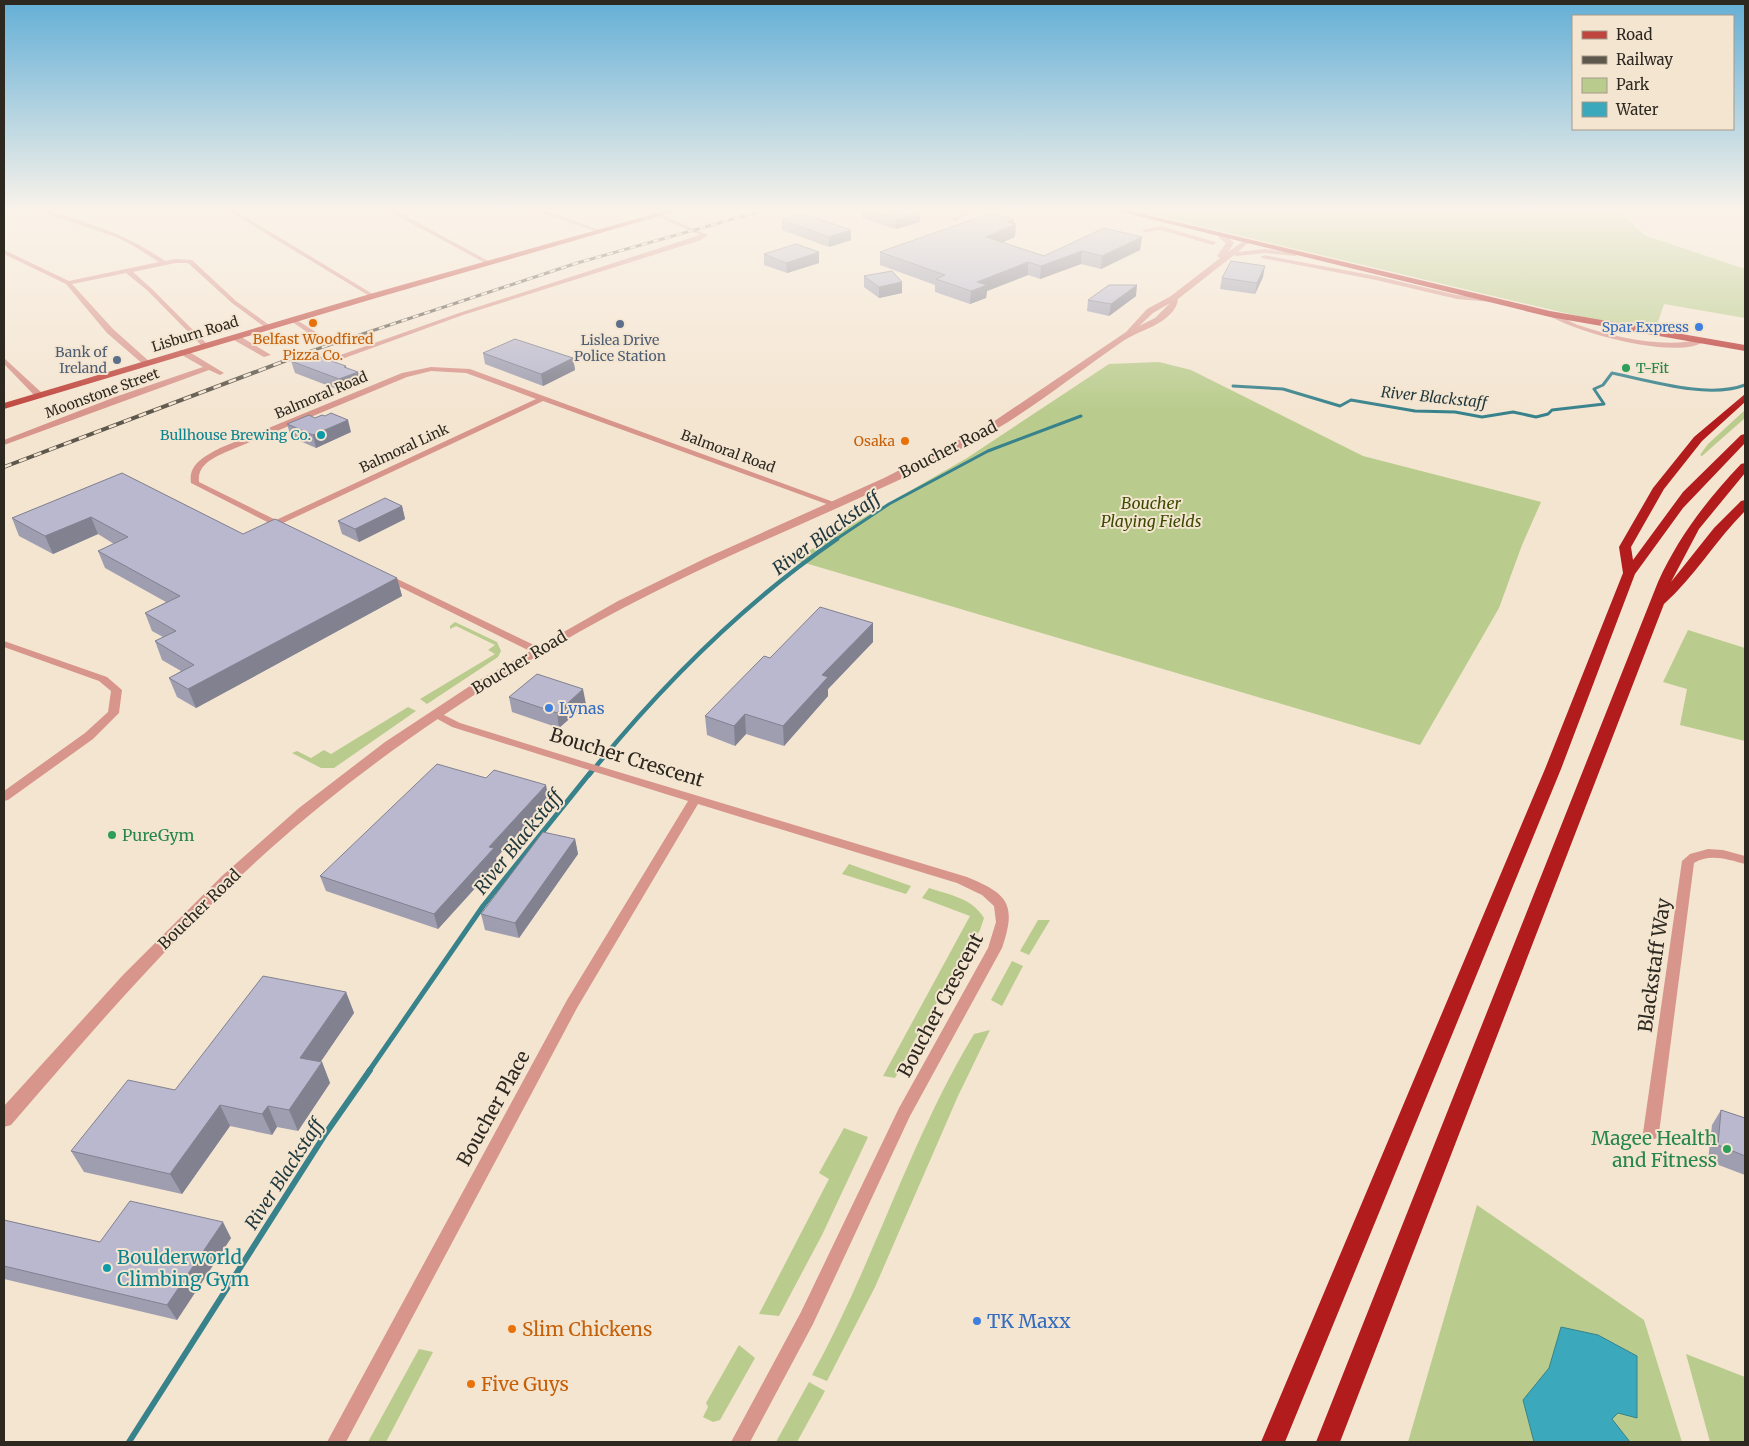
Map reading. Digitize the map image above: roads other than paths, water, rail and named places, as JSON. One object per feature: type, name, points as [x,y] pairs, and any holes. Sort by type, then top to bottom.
[{"type":"highway","points":[[1385,275],[1550,314],[1596,327],[1745,347]]},
{"type":"highway","points":[[1629,573],[1626,547],[1659,488],[1698,439],[1745,397]]},
{"type":"highway","points":[[1273,1442],[1553,769],[1629,573],[1647,552],[1669,517],[1705,474],[1745,437]]},
{"type":"highway","points":[[1328,1442],[1408,1232],[1658,602],[1668,570],[1690,532],[1745,466]]},
{"type":"highway","points":[[1658,602],[1680,582],[1718,531],[1745,504]]},
{"type":"main road","name":"Lisburn Road","points":[[4,406],[443,275]]},
{"type":"street","points":[[52,275],[68,283],[110,331],[130,351],[147,363]]},
{"type":"street","points":[[68,283],[103,275]]},
{"type":"street","points":[[134,275],[204,346]]},
{"type":"street","points":[[206,275],[234,302],[268,327]]},
{"type":"street","points":[[337,275],[373,296]]},
{"type":"street","points":[[336,358],[461,314],[583,275]]},
{"type":"street","name":"Boucher Road","points":[[4,1119],[106,1002],[217,890],[265,845],[341,782],[436,714],[536,650],[624,602],[944,453],[1016,413],[1126,335],[1139,319],[1160,303],[1174,298],[1203,275]]},
{"type":"street","points":[[1362,275],[1457,297],[1492,300]]},
{"type":"street","points":[[293,320],[320,337]]},
{"type":"street","points":[[235,336],[267,356]]},
{"type":"street","points":[[183,352],[220,373]]},
{"type":"street","points":[[4,360],[39,395]]},
{"type":"street","name":"Moonstone Street","points":[[4,443],[118,399],[209,367]]},
{"type":"street","name":"Balmoral Road","points":[[292,531],[195,483],[193,476],[195,470],[210,456],[223,450],[394,379],[418,372],[443,369],[467,371],[835,504]]},
{"type":"street","name":"Balmoral Link","points":[[276,523],[544,398]]},
{"type":"street","points":[[377,572],[536,650]]},
{"type":"street","points":[[4,644],[103,679],[117,690],[113,713],[89,736],[4,797]]},
{"type":"street","name":"Boucher Crescent","points":[[436,714],[456,725],[578,764],[962,880],[986,889],[1001,906],[1005,915],[1004,927],[995,948],[904,1114],[807,1318],[740,1442]]},
{"type":"street","name":"Boucher Place","points":[[336,1442],[572,1004],[696,799]]},
{"type":"street","name":"Blackstaff Way","points":[[1651,1133],[1688,861],[1693,857],[1710,854],[1745,860]]},
{"type":"water","points":[[1561,1327],[1598,1335],[1637,1356],[1637,1418],[1618,1413],[1612,1419],[1630,1442],[1534,1442],[1523,1400],[1549,1368]]},
{"type":"waterway","name":"River Blackstaff","points":[[1233,386],[1283,389],[1340,406],[1351,400],[1415,411],[1455,412],[1482,417],[1513,412],[1536,417],[1548,414],[1552,410],[1604,404],[1594,389],[1603,385],[1612,373],[1661,384],[1697,389],[1730,389],[1745,385]]},
{"type":"waterway","name":"River Blackstaff","points":[[835,540],[889,504],[988,451],[1081,416]]},
{"type":"waterway","name":"River Blackstaff","points":[[589,775],[645,710],[705,648],[769,590],[837,539]]},
{"type":"waterway","name":"River Blackstaff","points":[[369,1071],[483,906],[590,773]]},
{"type":"waterway","name":"River Blackstaff","points":[[129,1442],[326,1133],[370,1070]]},
{"type":"railway","points":[[299,355],[539,275]]},
{"type":"railway","points":[[4,467],[303,354]]},
{"type":"place","name":"Belfast Woodfired Pizza Co.","points":[[313,323]]},
{"type":"place","name":"Lislea Drive Police Station","points":[[620,324]]},
{"type":"place","name":"Spar Express","points":[[1699,327]]},
{"type":"place","name":"Bank of Ireland","points":[[117,360]]},
{"type":"place","name":"T-Fit","points":[[1626,368]]},
{"type":"place","name":"Bullhouse Brewing Co.","points":[[321,435]]},
{"type":"place","name":"Osaka","points":[[905,441]]},
{"type":"place","name":"Lynas","points":[[549,708]]},
{"type":"place","name":"PureGym","points":[[112,835]]},
{"type":"place","name":"Magee Health and Fitness","points":[[1727,1149]]},
{"type":"place","name":"Boulderworld Climbing Gym","points":[[107,1268]]},
{"type":"place","name":"TK Maxx","points":[[977,1321]]},
{"type":"place","name":"Slim Chickens","points":[[512,1329]]},
{"type":"place","name":"Five Guys","points":[[471,1384]]},
{"type":"park label","name":"Boucher Playing Fields","points":[[1151,512]]}]
